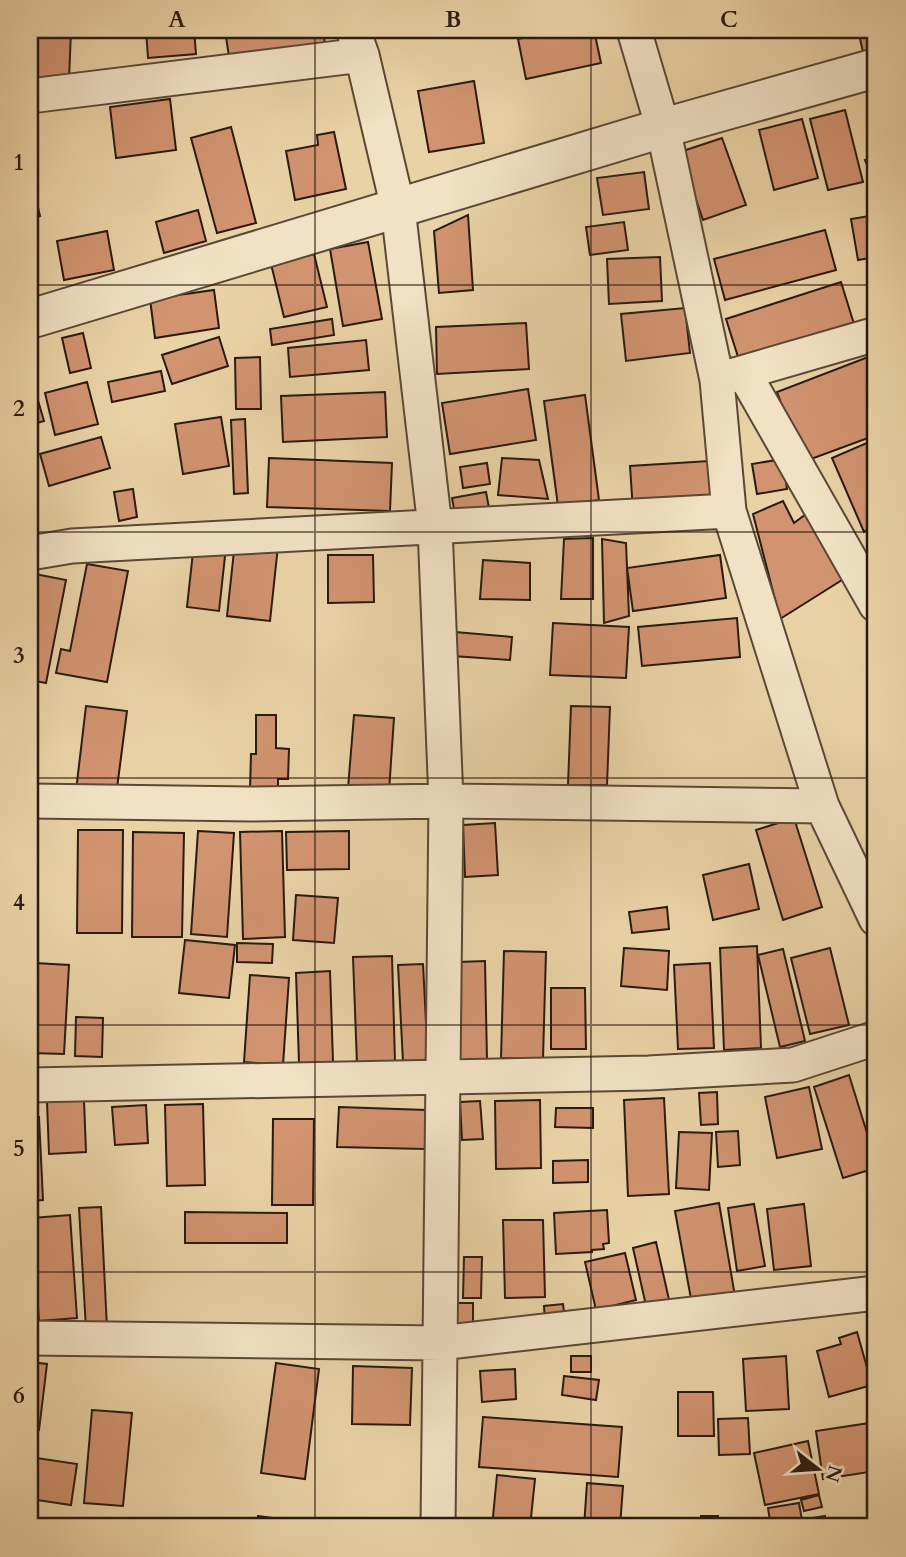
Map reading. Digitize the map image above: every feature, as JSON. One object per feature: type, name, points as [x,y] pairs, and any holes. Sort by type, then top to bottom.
[{"type":"street","points":[[634,30],[730,377],[729,511],[822,806],[876,919]]},
{"type":"street","points":[[30,96],[357,42],[398,208],[435,527],[446,801],[438,1527]]},
{"type":"street","points":[[30,319],[663,128],[876,68]]},
{"type":"street","points":[[730,377],[876,334]]},
{"type":"street","points":[[730,377],[876,605]]},
{"type":"street","points":[[30,553],[72,546],[729,511]]},
{"type":"street","points":[[30,801],[250,804],[446,801],[822,806]]},
{"type":"street","points":[[30,1084],[649,1073],[793,1065],[876,1038]]},
{"type":"street","points":[[30,1338],[440,1343],[876,1293]]},
{"type":"building","points":[[38,30],[71,30],[69,80],[36,79]]},
{"type":"building","points":[[146,30],[194,30],[196,54],[148,58]]},
{"type":"building","points":[[225,30],[323,30],[325,44],[229,57]]},
{"type":"building","points":[[559,30],[594,30],[601,63],[526,79],[518,39]]},
{"type":"building","points":[[858,30],[876,30],[876,48],[863,52]]},
{"type":"building","points":[[474,81],[484,143],[429,152],[418,91]]},
{"type":"building","points":[[170,99],[176,150],[116,158],[110,107]]},
{"type":"building","points":[[845,110],[863,182],[828,190],[810,119]]},
{"type":"building","points":[[802,119],[818,178],[774,190],[759,130]]},
{"type":"building","points":[[231,127],[256,223],[217,233],[191,138]]},
{"type":"building","points":[[334,132],[346,189],[295,200],[286,151],[318,145],[317,135]]},
{"type":"building","points":[[722,138],[746,205],[703,220],[680,152]]},
{"type":"building","points":[[876,156],[876,188],[865,160]]},
{"type":"building","points":[[644,172],[649,209],[603,215],[597,178]]},
{"type":"building","points":[[35,194],[40,216],[30,219],[30,195]]},
{"type":"building","points":[[198,210],[206,241],[164,253],[156,222]]},
{"type":"building","points":[[468,215],[473,290],[439,293],[434,231]]},
{"type":"building","points":[[876,215],[876,257],[858,260],[851,219]]},
{"type":"building","points":[[624,222],[628,250],[590,255],[586,227]]},
{"type":"building","points":[[825,230],[836,270],[725,300],[714,259]]},
{"type":"building","points":[[107,231],[114,270],[64,280],[57,241]]},
{"type":"building","points":[[368,242],[382,319],[343,326],[330,249]]},
{"type":"building","points":[[314,254],[327,307],[284,317],[271,264]]},
{"type":"building","points":[[660,257],[662,301],[609,304],[607,259]]},
{"type":"building","points":[[841,282],[854,324],[739,360],[726,319]]},
{"type":"building","points":[[214,290],[219,328],[155,338],[150,299]]},
{"type":"building","points":[[685,308],[690,353],[626,361],[621,314]]},
{"type":"building","points":[[332,319],[334,335],[272,345],[270,329]]},
{"type":"building","points":[[526,323],[529,369],[437,374],[436,327]]},
{"type":"building","points":[[83,333],[91,368],[70,373],[62,338]]},
{"type":"building","points":[[219,337],[228,366],[172,384],[162,355]]},
{"type":"building","points":[[366,340],[369,370],[290,377],[288,348]]},
{"type":"building","points":[[876,354],[876,435],[803,462],[777,392]]},
{"type":"building","points":[[260,357],[261,409],[236,409],[235,358]]},
{"type":"building","points":[[161,371],[165,391],[112,402],[108,382]]},
{"type":"building","points":[[30,373],[44,421],[30,425]]},
{"type":"building","points":[[87,382],[98,424],[55,435],[45,393]]},
{"type":"building","points":[[528,389],[536,440],[450,454],[442,403]]},
{"type":"building","points":[[385,392],[387,437],[283,442],[281,396]]},
{"type":"building","points":[[585,395],[599,500],[558,506],[544,401]]},
{"type":"building","points":[[221,417],[229,466],[183,474],[175,424]]},
{"type":"building","points":[[245,419],[248,493],[234,494],[231,420]]},
{"type":"building","points":[[101,437],[110,468],[49,486],[40,454]]},
{"type":"building","points":[[876,439],[876,523],[864,532],[832,458]]},
{"type":"building","points":[[269,458],[392,463],[390,511],[267,507]]},
{"type":"building","points":[[502,458],[539,460],[548,499],[498,495]]},
{"type":"building","points":[[783,459],[787,489],[757,494],[752,464]]},
{"type":"building","points":[[709,461],[712,505],[633,511],[630,466]]},
{"type":"building","points":[[487,463],[490,484],[463,488],[460,467]]},
{"type":"building","points":[[133,489],[137,517],[119,521],[114,492]]},
{"type":"building","points":[[486,492],[489,508],[455,514],[452,498]]},
{"type":"building","points":[[783,501],[794,523],[806,514],[842,580],[780,619],[753,514]]},
{"type":"building","points":[[593,538],[593,599],[561,599],[564,539]]},
{"type":"building","points":[[602,539],[626,543],[629,616],[604,623]]},
{"type":"building","points":[[194,543],[226,547],[219,611],[187,607]]},
{"type":"building","points":[[278,546],[270,621],[227,616],[234,551]]},
{"type":"building","points":[[328,555],[373,555],[374,602],[328,603]]},
{"type":"building","points":[[720,555],[726,598],[633,611],[627,568]]},
{"type":"building","points":[[483,560],[530,563],[530,600],[480,599]]},
{"type":"building","points":[[87,564],[128,571],[107,682],[56,673],[61,649],[70,651]]},
{"type":"building","points":[[30,573],[66,580],[46,683],[30,680]]},
{"type":"building","points":[[737,618],[740,657],[642,666],[638,627]]},
{"type":"building","points":[[553,623],[629,627],[626,678],[550,675]]},
{"type":"building","points":[[455,632],[512,637],[510,660],[453,656]]},
{"type":"building","points":[[86,706],[127,711],[116,796],[76,791]]},
{"type":"building","points":[[571,706],[610,707],[607,785],[568,785]]},
{"type":"building","points":[[256,715],[276,715],[276,748],[289,749],[288,779],[278,779],[278,791],[250,790],[251,754],[256,754]]},
{"type":"building","points":[[354,715],[394,718],[389,791],[348,788]]},
{"type":"building","points":[[794,818],[822,907],[783,920],[756,830]]},
{"type":"building","points":[[495,823],[498,875],[465,877],[463,825]]},
{"type":"building","points":[[78,830],[123,830],[122,933],[77,933]]},
{"type":"building","points":[[198,831],[234,833],[227,937],[191,934]]},
{"type":"building","points":[[282,831],[285,937],[243,939],[240,832]]},
{"type":"building","points":[[349,831],[349,869],[287,870],[286,832]]},
{"type":"building","points":[[133,832],[184,833],[182,937],[132,937]]},
{"type":"building","points":[[749,864],[759,909],[713,920],[703,875]]},
{"type":"building","points":[[296,895],[338,898],[334,943],[293,940]]},
{"type":"building","points":[[667,907],[669,929],[632,933],[629,912]]},
{"type":"building","points":[[185,940],[235,945],[229,998],[179,993]]},
{"type":"building","points":[[237,943],[273,944],[272,963],[237,962]]},
{"type":"building","points":[[757,946],[761,1048],[724,1050],[720,948]]},
{"type":"building","points":[[624,948],[669,951],[667,990],[621,986]]},
{"type":"building","points":[[830,948],[849,1025],[810,1034],[791,958]]},
{"type":"building","points":[[783,949],[805,1041],[780,1047],[758,955]]},
{"type":"building","points":[[504,951],[546,952],[543,1059],[501,1058]]},
{"type":"building","points":[[392,956],[395,1062],[357,1064],[353,957]]},
{"type":"building","points":[[485,961],[487,1060],[460,1061],[458,962]]},
{"type":"building","points":[[35,963],[69,965],[64,1054],[30,1053]]},
{"type":"building","points":[[710,963],[714,1048],[678,1049],[674,965]]},
{"type":"building","points":[[423,964],[428,1061],[403,1062],[398,965]]},
{"type":"building","points":[[330,971],[333,1062],[299,1063],[296,973]]},
{"type":"building","points":[[250,975],[289,978],[283,1065],[244,1062]]},
{"type":"building","points":[[551,988],[585,988],[586,1049],[551,1049]]},
{"type":"building","points":[[76,1017],[103,1018],[102,1057],[75,1056]]},
{"type":"building","points":[[849,1075],[876,1168],[843,1178],[814,1087]]},
{"type":"building","points":[[809,1087],[822,1149],[777,1158],[765,1097]]},
{"type":"building","points":[[717,1092],[718,1124],[701,1125],[699,1093]]},
{"type":"building","points":[[664,1098],[669,1194],[628,1196],[624,1100]]},
{"type":"building","points":[[84,1100],[86,1152],[49,1154],[47,1102]]},
{"type":"building","points":[[540,1100],[541,1168],[496,1169],[495,1101]]},
{"type":"building","points":[[480,1101],[483,1139],[462,1140],[460,1102]]},
{"type":"building","points":[[203,1104],[205,1185],[167,1186],[165,1105]]},
{"type":"building","points":[[146,1105],[148,1143],[115,1145],[112,1107]]},
{"type":"building","points":[[339,1107],[426,1110],[425,1149],[337,1147]]},
{"type":"building","points":[[556,1108],[593,1108],[593,1128],[555,1127]]},
{"type":"building","points":[[39,1117],[43,1200],[30,1201],[30,1118]]},
{"type":"building","points":[[273,1119],[314,1119],[313,1205],[272,1205]]},
{"type":"building","points":[[738,1131],[740,1165],[718,1167],[716,1132]]},
{"type":"building","points":[[679,1132],[712,1133],[709,1190],[676,1188]]},
{"type":"building","points":[[588,1160],[588,1182],[553,1183],[553,1161]]},
{"type":"building","points":[[719,1203],[736,1302],[693,1310],[675,1211]]},
{"type":"building","points":[[754,1204],[765,1266],[737,1271],[728,1208]]},
{"type":"building","points":[[804,1204],[811,1266],[774,1270],[767,1209]]},
{"type":"building","points":[[101,1207],[107,1328],[86,1329],[79,1208]]},
{"type":"building","points":[[607,1210],[609,1243],[603,1244],[604,1249],[556,1254],[554,1213]]},
{"type":"building","points":[[185,1212],[287,1213],[287,1243],[185,1243]]},
{"type":"building","points":[[70,1215],[77,1318],[39,1321],[32,1218]]},
{"type":"building","points":[[503,1220],[543,1220],[545,1297],[505,1298]]},
{"type":"building","points":[[656,1242],[670,1304],[647,1310],[633,1248]]},
{"type":"building","points":[[625,1253],[636,1300],[596,1310],[585,1262]]},
{"type":"building","points":[[464,1257],[482,1257],[481,1298],[463,1298]]},
{"type":"building","points":[[457,1303],[473,1303],[473,1328],[457,1328]]},
{"type":"building","points":[[563,1304],[565,1320],[545,1322],[544,1306]]},
{"type":"building","points":[[857,1332],[872,1385],[829,1397],[817,1351],[841,1344],[839,1338]]},
{"type":"building","points":[[571,1356],[591,1356],[591,1372],[571,1372]]},
{"type":"building","points":[[786,1356],[789,1409],[746,1411],[743,1359]]},
{"type":"building","points":[[30,1362],[47,1364],[39,1430],[30,1428]]},
{"type":"building","points":[[276,1363],[319,1369],[305,1479],[261,1473]]},
{"type":"building","points":[[353,1366],[412,1368],[410,1425],[352,1424]]},
{"type":"building","points":[[515,1369],[516,1399],[482,1402],[480,1371]]},
{"type":"building","points":[[564,1376],[599,1380],[596,1400],[562,1395]]},
{"type":"building","points":[[678,1392],[713,1392],[714,1436],[678,1436]]},
{"type":"building","points":[[92,1410],[132,1413],[123,1506],[84,1503]]},
{"type":"building","points":[[483,1417],[622,1427],[618,1477],[479,1467]]},
{"type":"building","points":[[748,1418],[750,1454],[719,1455],[718,1419]]},
{"type":"building","points":[[876,1422],[876,1471],[823,1479],[816,1431]]},
{"type":"building","points":[[808,1441],[819,1494],[765,1505],[754,1453]]},
{"type":"building","points":[[30,1457],[77,1464],[71,1505],[30,1499]]},
{"type":"building","points":[[497,1475],[535,1479],[530,1527],[492,1527]]},
{"type":"building","points":[[587,1483],[623,1486],[620,1527],[584,1527]]},
{"type":"building","points":[[819,1495],[822,1507],[804,1511],[801,1500]]},
{"type":"building","points":[[799,1503],[803,1526],[771,1527],[768,1508]]},
{"type":"building","points":[[258,1516],[303,1522],[302,1527],[256,1527]]},
{"type":"building","points":[[701,1516],[718,1516],[718,1527],[701,1527]]},
{"type":"building","points":[[825,1516],[826,1527],[814,1527],[812,1518]]},
{"type":"building","points":[[632,1518],[674,1519],[673,1527],[632,1527]]},
{"type":"building","points":[[344,1519],[408,1527],[343,1527]]}]
